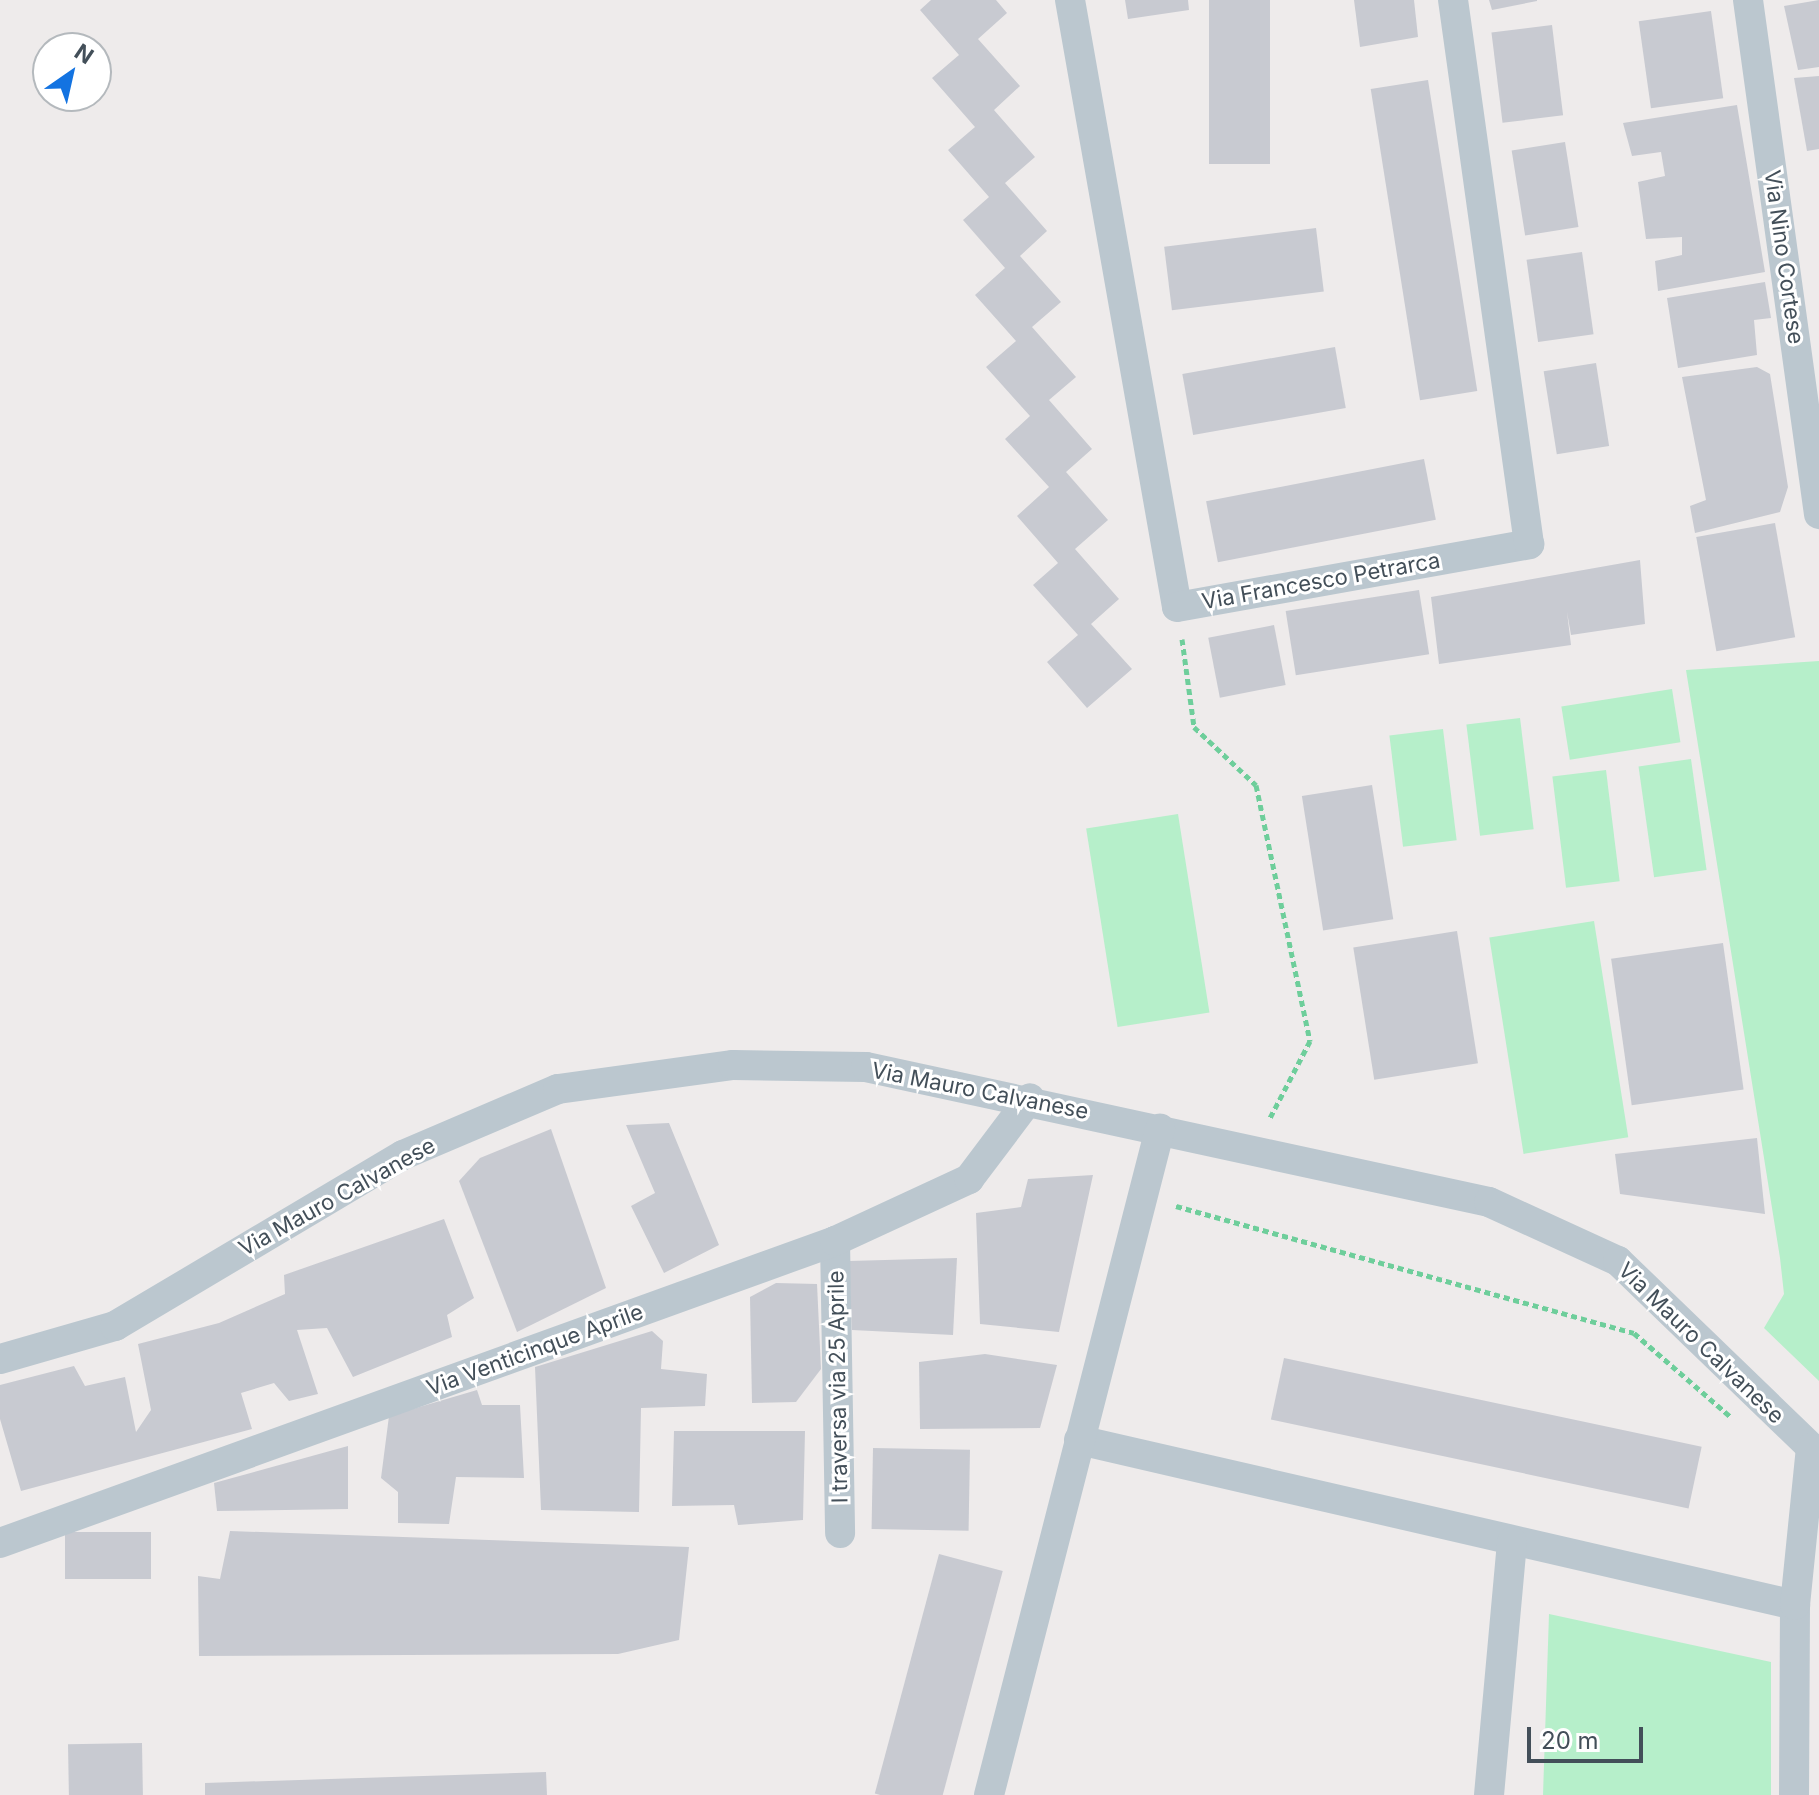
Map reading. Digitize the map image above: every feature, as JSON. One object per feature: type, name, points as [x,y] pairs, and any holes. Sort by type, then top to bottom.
[{"type":"street","name":"Via Francesco Petrarca","points":[[1070,0],[1177,607],[1529,544],[1453,0]]},
{"type":"street","name":"Via Nino Cortese","points":[[1748,0],[1819,514]]},
{"type":"street","name":"Via Mauro Calvanese","points":[[0,1359],[115,1326],[403,1155],[558,1089],[733,1065],[866,1067],[1030,1098],[1489,1202],[1618,1261],[1815,1452]]},
{"type":"street","name":"Via Venticinque Aprile","points":[[0,1543],[835,1241],[969,1179],[1030,1098]]},
{"type":"street","points":[[989,1795],[1160,1129]]},
{"type":"street","name":"I traversa via 25 Aprile","points":[[835,1241],[840,1533]]},
{"type":"street","points":[[1079,1440],[1795,1605]]},
{"type":"street","points":[[1794,1795],[1795,1605],[1815,1452]]},
{"type":"street","points":[[1489,1795],[1512,1542]]},
{"type":"path","points":[[1177,607],[1194,727],[1256,785],[1310,1041],[1275,1112]]},
{"type":"path","points":[[1166,1203],[1634,1333],[1723,1418],[1779,1417]]},
{"type":"green space","points":[[1819,661],[1819,1381],[1764,1328],[1784,1294],[1780,1258],[1686,670]]},
{"type":"green space","points":[[1672,689],[1680,742],[1570,760],[1561,707]]},
{"type":"green space","points":[[1520,718],[1534,829],[1480,836],[1466,725]]},
{"type":"green space","points":[[1443,729],[1457,840],[1403,847],[1389,736]]},
{"type":"green space","points":[[1691,759],[1707,870],[1654,877],[1639,766]]},
{"type":"green space","points":[[1606,770],[1620,881],[1566,888],[1552,777]]},
{"type":"green space","points":[[1178,814],[1209,1013],[1118,1027],[1086,829]]},
{"type":"green space","points":[[1594,921],[1628,1137],[1524,1154],[1489,938]]},
{"type":"green space","points":[[1549,1614],[1771,1662],[1771,1795],[1543,1795]]},
{"type":"building","points":[[931,0],[996,0],[1007,13],[978,39],[1020,86],[994,110],[1035,157],[1005,183],[1047,231],[1020,256],[1061,302],[1032,327],[1076,377],[1049,400],[1092,449],[1066,472],[1108,520],[1075,549],[1119,599],[1091,624],[1132,669],[1087,708],[1047,662],[1078,635],[1033,585],[1058,563],[1017,516],[1049,487],[1005,439],[1030,416],[986,367],[1016,341],[975,295],[1005,268],[963,220],[989,197],[948,150],[975,127],[932,78],[959,55],[920,10]]},
{"type":"building","points":[[1125,0],[1188,0],[1189,10],[1128,19]]},
{"type":"building","points":[[1209,0],[1270,0],[1270,164],[1209,164]]},
{"type":"building","points":[[1354,0],[1414,0],[1418,37],[1360,47]]},
{"type":"building","points":[[1489,0],[1537,0],[1537,1],[1492,10]]},
{"type":"building","points":[[1819,0],[1819,67],[1798,70],[1784,6]]},
{"type":"building","points":[[1711,11],[1723,98],[1651,108],[1639,21]]},
{"type":"building","points":[[1552,25],[1563,115],[1503,123],[1491,32]]},
{"type":"building","points":[[1819,76],[1819,149],[1807,151],[1794,78]]},
{"type":"building","points":[[1428,80],[1477,391],[1420,400],[1371,89]]},
{"type":"building","points":[[1737,105],[1765,272],[1658,291],[1655,261],[1682,255],[1682,237],[1646,239],[1638,182],[1665,176],[1661,152],[1632,156],[1623,123]]},
{"type":"building","points":[[1565,142],[1578,227],[1525,235],[1512,150]]},
{"type":"building","points":[[1316,228],[1324,292],[1172,310],[1164,247]]},
{"type":"building","points":[[1582,252],[1594,334],[1538,342],[1527,260]]},
{"type":"building","points":[[1765,282],[1771,318],[1754,320],[1757,355],[1678,368],[1667,298]]},
{"type":"building","points":[[1335,347],[1346,408],[1193,435],[1182,374]]},
{"type":"building","points":[[1596,363],[1609,446],[1557,454],[1544,371]]},
{"type":"building","points":[[1757,367],[1770,374],[1788,487],[1780,512],[1695,533],[1690,506],[1706,500],[1682,377]]},
{"type":"building","points":[[1424,459],[1436,520],[1218,562],[1206,501]]},
{"type":"building","points":[[1775,523],[1795,637],[1716,651],[1696,537]]},
{"type":"building","points":[[1640,560],[1645,624],[1571,635],[1567,612],[1571,645],[1439,664],[1431,597]]},
{"type":"building","points":[[1419,590],[1429,654],[1296,675],[1286,611]]},
{"type":"building","points":[[1274,625],[1286,685],[1220,698],[1208,638]]},
{"type":"building","points":[[1372,785],[1393,919],[1323,930],[1302,796]]},
{"type":"building","points":[[1457,931],[1478,1063],[1374,1080],[1353,947]]},
{"type":"building","points":[[1723,943],[1744,1090],[1632,1105],[1611,959]]},
{"type":"building","points":[[669,1123],[719,1245],[664,1273],[631,1206],[655,1193],[626,1125]]},
{"type":"building","points":[[551,1129],[606,1288],[517,1332],[459,1181],[480,1158]]},
{"type":"building","points":[[1757,1138],[1765,1214],[1620,1194],[1615,1154]]},
{"type":"building","points":[[1093,1175],[1059,1332],[980,1324],[976,1213],[1021,1207],[1028,1179]]},
{"type":"building","points":[[444,1219],[474,1298],[447,1315],[452,1337],[353,1377],[327,1328],[297,1330],[318,1394],[289,1401],[274,1383],[241,1393],[252,1429],[21,1491],[0,1419],[0,1385],[74,1366],[85,1386],[125,1377],[136,1432],[151,1410],[138,1344],[219,1323],[285,1294],[284,1275]]},
{"type":"building","points":[[957,1258],[953,1335],[852,1330],[849,1261]]},
{"type":"building","points":[[776,1283],[817,1284],[821,1369],[796,1402],[752,1403],[750,1297]]},
{"type":"building","points":[[652,1331],[663,1341],[661,1369],[707,1374],[705,1406],[641,1408],[639,1512],[541,1510],[535,1367]]},
{"type":"building","points":[[985,1354],[1057,1365],[1040,1428],[920,1429],[919,1362]]},
{"type":"building","points":[[1284,1358],[1702,1447],[1689,1508],[1271,1420]]},
{"type":"building","points":[[477,1390],[482,1405],[520,1405],[524,1478],[456,1477],[449,1524],[398,1523],[398,1492],[381,1478],[389,1416]]},
{"type":"building","points":[[674,1431],[805,1431],[803,1520],[738,1525],[734,1505],[672,1506]]},
{"type":"building","points":[[348,1446],[348,1509],[217,1511],[214,1483]]},
{"type":"building","points":[[873,1448],[970,1450],[969,1531],[872,1529]]},
{"type":"building","points":[[230,1531],[689,1547],[679,1640],[618,1654],[199,1656],[198,1576],[220,1579]]},
{"type":"building","points":[[65,1532],[151,1532],[151,1579],[65,1579]]},
{"type":"building","points":[[939,1554],[1003,1571],[943,1795],[875,1794]]},
{"type":"building","points":[[142,1743],[143,1795],[69,1795],[68,1744]]},
{"type":"building","points":[[546,1772],[547,1795],[205,1795],[205,1783]]}]
